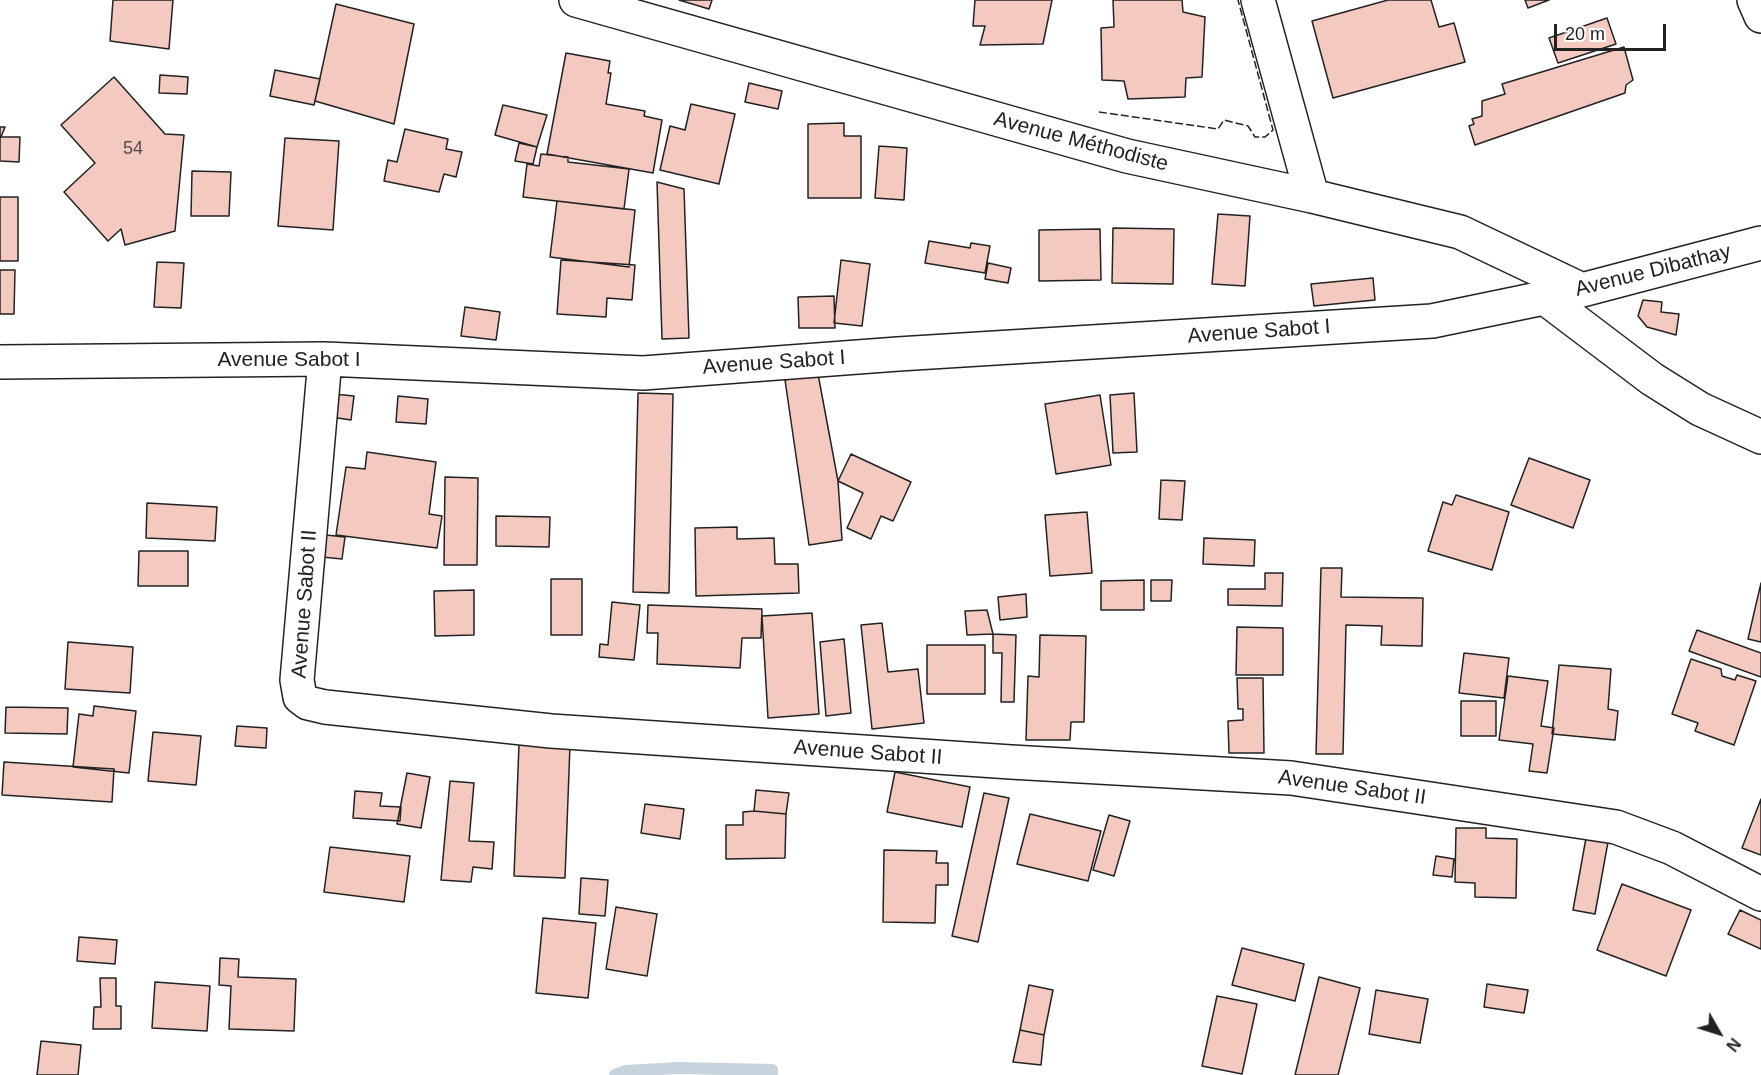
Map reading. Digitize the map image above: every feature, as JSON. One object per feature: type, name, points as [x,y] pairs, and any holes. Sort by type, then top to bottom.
[{"type":"street","name":"Avenue Méthodiste","points":[[576,0],[1126,156],[1312,196],[1460,232],[1582,290]]},
{"type":"street","points":[[1258,0],[1312,196]]},
{"type":"street","points":[[1754,0],[1761,16]]},
{"type":"street","name":"Avenue Dibathay","points":[[1545,298],[1761,243]]},
{"type":"street","points":[[1545,298],[1652,380],[1700,409],[1761,437]]},
{"type":"street","name":"Avenue Sabot I","points":[[0,362],[325,359],[643,373],[898,354],[1432,321],[1545,298]]},
{"type":"street","name":"Avenue Sabot II","points":[[325,359],[297,680],[300,697],[308,703],[551,731],[1291,778],[1616,827],[1672,848],[1761,894]]},
{"type":"building","points":[[113,0],[173,0],[169,49],[110,41]]},
{"type":"building","points":[[679,0],[712,0],[709,9]]},
{"type":"building","points":[[975,0],[1052,0],[1043,44],[980,45],[985,26],[973,26]]},
{"type":"building","points":[[1113,0],[1182,0],[1183,12],[1205,17],[1202,77],[1186,78],[1185,97],[1128,99],[1124,81],[1102,80],[1101,28],[1114,27]]},
{"type":"building","points":[[1388,0],[1431,0],[1439,27],[1454,23],[1465,62],[1333,98],[1312,21]]},
{"type":"building","points":[[1525,0],[1549,0],[1528,8]]},
{"type":"building","points":[[336,4],[414,24],[394,124],[315,101]]},
{"type":"building","points":[[1607,18],[1616,44],[1558,63],[1549,38]]},
{"type":"building","points":[[1624,47],[1633,80],[1626,85],[1625,93],[1475,145],[1469,126],[1474,124],[1472,119],[1482,116],[1482,101],[1505,94],[1502,84]]},
{"type":"building","points":[[566,53],[610,61],[608,73],[611,73],[606,104],[645,111],[644,116],[662,120],[653,173],[547,154]]},
{"type":"building","points":[[275,70],[320,79],[314,105],[270,96]]},
{"type":"building","points":[[160,75],[188,77],[187,94],[159,93]]},
{"type":"building","points":[[114,77],[165,134],[184,135],[175,231],[125,245],[121,229],[108,241],[64,192],[95,163],[61,125]]},
{"type":"building","points":[[749,83],[782,91],[778,109],[745,102]]},
{"type":"building","points":[[691,104],[735,114],[719,184],[660,170],[670,126],[685,130]]},
{"type":"building","points":[[503,105],[547,115],[537,147],[495,135]]},
{"type":"building","points":[[844,123],[844,136],[861,136],[861,198],[808,198],[808,124]]},
{"type":"building","points":[[0,127],[5,127],[1,137],[20,137],[19,162],[0,161]]},
{"type":"building","points":[[405,129],[448,139],[446,149],[462,152],[456,177],[444,174],[439,192],[384,181],[388,160],[397,162]]},
{"type":"building","points":[[285,138],[339,141],[333,230],[278,226]]},
{"type":"building","points":[[519,143],[537,147],[533,164],[515,161]]},
{"type":"building","points":[[879,146],[907,148],[904,200],[875,198]]},
{"type":"building","points":[[541,154],[568,157],[568,162],[629,169],[624,209],[523,197],[527,164],[539,166]]},
{"type":"building","points":[[192,171],[231,172],[229,216],[191,216]]},
{"type":"building","points":[[657,182],[684,189],[689,338],[662,339]]},
{"type":"building","points":[[0,197],[18,197],[18,261],[0,261]]},
{"type":"building","points":[[557,201],[635,210],[629,267],[550,257]]},
{"type":"building","points":[[1218,214],[1250,216],[1245,286],[1212,284]]},
{"type":"building","points":[[1113,228],[1174,229],[1173,284],[1112,283]]},
{"type":"building","points":[[1100,229],[1101,280],[1039,281],[1039,230]]},
{"type":"building","points":[[929,241],[970,248],[971,243],[990,246],[985,273],[925,263]]},
{"type":"building","points":[[561,260],[635,265],[632,300],[607,298],[606,317],[557,314]]},
{"type":"building","points":[[841,260],[870,264],[862,326],[834,323]]},
{"type":"building","points":[[157,262],[184,263],[181,308],[154,307]]},
{"type":"building","points":[[988,263],[1011,268],[1008,283],[985,279]]},
{"type":"building","points":[[0,270],[15,270],[14,314],[0,314]]},
{"type":"building","points":[[1373,278],[1375,300],[1314,306],[1311,284]]},
{"type":"building","points":[[834,296],[835,328],[799,328],[798,297]]},
{"type":"building","points":[[1643,300],[1662,302],[1661,312],[1679,314],[1676,335],[1647,327],[1638,316]]},
{"type":"building","points":[[465,307],[500,312],[496,340],[461,336]]},
{"type":"building","points":[[818,374],[838,481],[842,540],[809,545],[785,380]]},
{"type":"building","points":[[638,393],[673,394],[669,593],[633,592]]},
{"type":"building","points":[[1134,393],[1137,452],[1113,453],[1110,395]]},
{"type":"building","points":[[334,394],[354,396],[351,420],[331,417]]},
{"type":"building","points":[[1100,395],[1111,465],[1056,474],[1045,404]]},
{"type":"building","points":[[398,396],[428,399],[426,424],[396,422]]},
{"type":"building","points":[[367,452],[436,462],[429,514],[442,516],[437,548],[336,535],[346,467],[365,469]]},
{"type":"building","points":[[851,454],[911,482],[893,521],[881,516],[871,539],[847,528],[863,493],[838,481]]},
{"type":"building","points":[[1529,458],[1590,480],[1573,528],[1511,505]]},
{"type":"building","points":[[445,477],[478,478],[477,565],[444,565]]},
{"type":"building","points":[[1161,480],[1185,481],[1182,520],[1159,519]]},
{"type":"building","points":[[1456,495],[1509,512],[1492,570],[1428,551],[1443,502],[1452,505]]},
{"type":"building","points":[[147,503],[217,507],[215,541],[146,538]]},
{"type":"building","points":[[1087,512],[1092,573],[1050,576],[1045,515]]},
{"type":"building","points":[[496,516],[550,517],[549,547],[496,546]]},
{"type":"building","points":[[737,527],[737,539],[774,538],[775,564],[798,564],[799,593],[696,596],[695,528]]},
{"type":"building","points":[[326,535],[345,537],[342,559],[322,557]]},
{"type":"building","points":[[1204,538],[1255,540],[1254,566],[1203,564]]},
{"type":"building","points":[[139,551],[188,551],[188,586],[138,586]]},
{"type":"building","points":[[1321,568],[1342,568],[1341,597],[1423,598],[1422,646],[1381,645],[1382,626],[1346,625],[1343,754],[1316,754]]},
{"type":"building","points":[[1265,573],[1283,573],[1282,606],[1228,605],[1228,589],[1265,589]]},
{"type":"building","points":[[551,579],[582,579],[582,635],[551,635]]},
{"type":"building","points":[[1144,580],[1144,610],[1101,610],[1101,581]]},
{"type":"building","points":[[1151,580],[1172,580],[1171,601],[1151,601]]},
{"type":"building","points":[[1761,583],[1761,642],[1748,639]]},
{"type":"building","points":[[474,590],[474,635],[435,636],[434,591]]},
{"type":"building","points":[[1026,594],[1027,617],[1000,620],[998,597]]},
{"type":"building","points":[[612,602],[640,605],[634,660],[599,657],[600,644],[608,645]]},
{"type":"building","points":[[648,605],[762,609],[761,638],[742,638],[740,668],[657,664],[658,633],[647,633]]},
{"type":"building","points":[[987,610],[993,634],[967,635],[965,611]]},
{"type":"building","points":[[812,613],[819,714],[768,718],[762,616]]},
{"type":"building","points":[[882,623],[888,672],[918,669],[924,723],[872,729],[861,625]]},
{"type":"building","points":[[1237,627],[1283,628],[1283,675],[1236,675]]},
{"type":"building","points":[[1697,630],[1761,653],[1761,677],[1689,651]]},
{"type":"building","points":[[993,634],[1016,635],[1014,702],[1001,702],[1002,653],[993,653]]},
{"type":"building","points":[[1040,635],[1086,636],[1084,722],[1071,722],[1070,740],[1026,740],[1028,676],[1039,677]]},
{"type":"building","points":[[844,639],[851,713],[826,716],[820,642]]},
{"type":"building","points":[[68,642],[133,647],[130,693],[65,689]]},
{"type":"building","points":[[927,645],[985,645],[985,694],[927,694]]},
{"type":"building","points":[[1464,653],[1509,658],[1504,698],[1459,693]]},
{"type":"building","points":[[1691,659],[1721,669],[1722,676],[1735,680],[1737,675],[1756,681],[1734,745],[1695,731],[1698,723],[1672,714]]},
{"type":"building","points":[[1559,665],[1611,669],[1608,709],[1618,711],[1615,740],[1552,734]]},
{"type":"building","points":[[1508,676],[1548,681],[1541,726],[1554,728],[1547,773],[1529,771],[1533,744],[1499,740]]},
{"type":"building","points":[[1237,678],[1263,678],[1264,753],[1229,753],[1228,721],[1243,720],[1243,709],[1238,709]]},
{"type":"building","points":[[1461,701],[1496,701],[1496,736],[1461,736]]},
{"type":"building","points":[[94,706],[136,711],[129,773],[73,767],[79,714],[93,716]]},
{"type":"building","points":[[6,707],[68,708],[67,734],[5,733]]},
{"type":"building","points":[[237,726],[267,728],[266,748],[235,746]]},
{"type":"building","points":[[153,732],[201,736],[196,785],[148,781]]},
{"type":"building","points":[[519,744],[570,745],[565,878],[514,876]]},
{"type":"building","points":[[4,762],[114,769],[112,802],[2,795]]},
{"type":"building","points":[[895,772],[970,787],[962,827],[887,812]]},
{"type":"building","points":[[407,773],[430,777],[421,828],[397,824]]},
{"type":"building","points":[[450,781],[474,783],[469,841],[494,842],[492,869],[473,867],[471,882],[441,880]]},
{"type":"building","points":[[756,790],[789,793],[786,814],[754,811]]},
{"type":"building","points":[[355,791],[382,793],[380,806],[401,807],[400,821],[353,818]]},
{"type":"building","points":[[984,793],[1009,798],[978,942],[952,936]]},
{"type":"building","points":[[1761,799],[1761,855],[1742,848]]},
{"type":"building","points":[[645,804],[684,809],[680,839],[641,833]]},
{"type":"building","points":[[743,812],[786,814],[785,858],[726,859],[726,825],[743,825]]},
{"type":"building","points":[[1030,814],[1101,831],[1088,881],[1017,864]]},
{"type":"building","points":[[1109,815],[1130,821],[1114,876],[1093,870]]},
{"type":"building","points":[[1456,828],[1486,828],[1486,838],[1517,839],[1516,898],[1475,897],[1475,883],[1455,882]]},
{"type":"building","points":[[1586,838],[1608,842],[1595,914],[1573,910]]},
{"type":"building","points":[[330,847],[410,856],[404,902],[324,892]]},
{"type":"building","points":[[884,850],[937,851],[936,863],[948,863],[948,885],[936,885],[935,923],[883,922]]},
{"type":"building","points":[[1436,856],[1454,859],[1452,877],[1433,875]]},
{"type":"building","points":[[581,878],[608,880],[605,916],[579,914]]},
{"type":"building","points":[[1622,884],[1691,910],[1666,976],[1597,950]]},
{"type":"building","points":[[616,907],[657,914],[647,976],[606,969]]},
{"type":"building","points":[[1740,910],[1761,920],[1761,949],[1728,934]]},
{"type":"building","points":[[543,918],[596,923],[588,998],[536,993]]},
{"type":"building","points":[[79,937],[117,940],[115,964],[77,961]]},
{"type":"building","points":[[1242,948],[1304,964],[1295,1001],[1232,985]]},
{"type":"building","points":[[220,958],[239,959],[238,977],[296,979],[294,1031],[229,1029],[231,986],[219,985]]},
{"type":"building","points":[[1319,977],[1360,988],[1338,1075],[1295,1075]]},
{"type":"building","points":[[100,978],[116,978],[116,1006],[121,1006],[121,1029],[93,1029],[94,1007],[101,1007]]},
{"type":"building","points":[[155,982],[210,986],[207,1031],[152,1028]]},
{"type":"building","points":[[1487,984],[1528,990],[1524,1013],[1484,1007]]},
{"type":"building","points":[[1029,985],[1053,990],[1044,1035],[1020,1030]]},
{"type":"building","points":[[1376,990],[1428,999],[1420,1043],[1369,1034]]},
{"type":"building","points":[[1217,996],[1257,1004],[1242,1074],[1202,1066]]},
{"type":"building","points":[[1020,1030],[1044,1035],[1041,1065],[1013,1062]]},
{"type":"building","points":[[41,1041],[81,1045],[78,1075],[37,1075]]},
{"type":"waterway","points":[[615,1075],[626,1071],[678,1068],[772,1070],[772,1075]]},
{"type":"fence","points":[[1099,112],[1218,129],[1224,120],[1248,126],[1255,137],[1265,137],[1273,130],[1238,0]]}]
